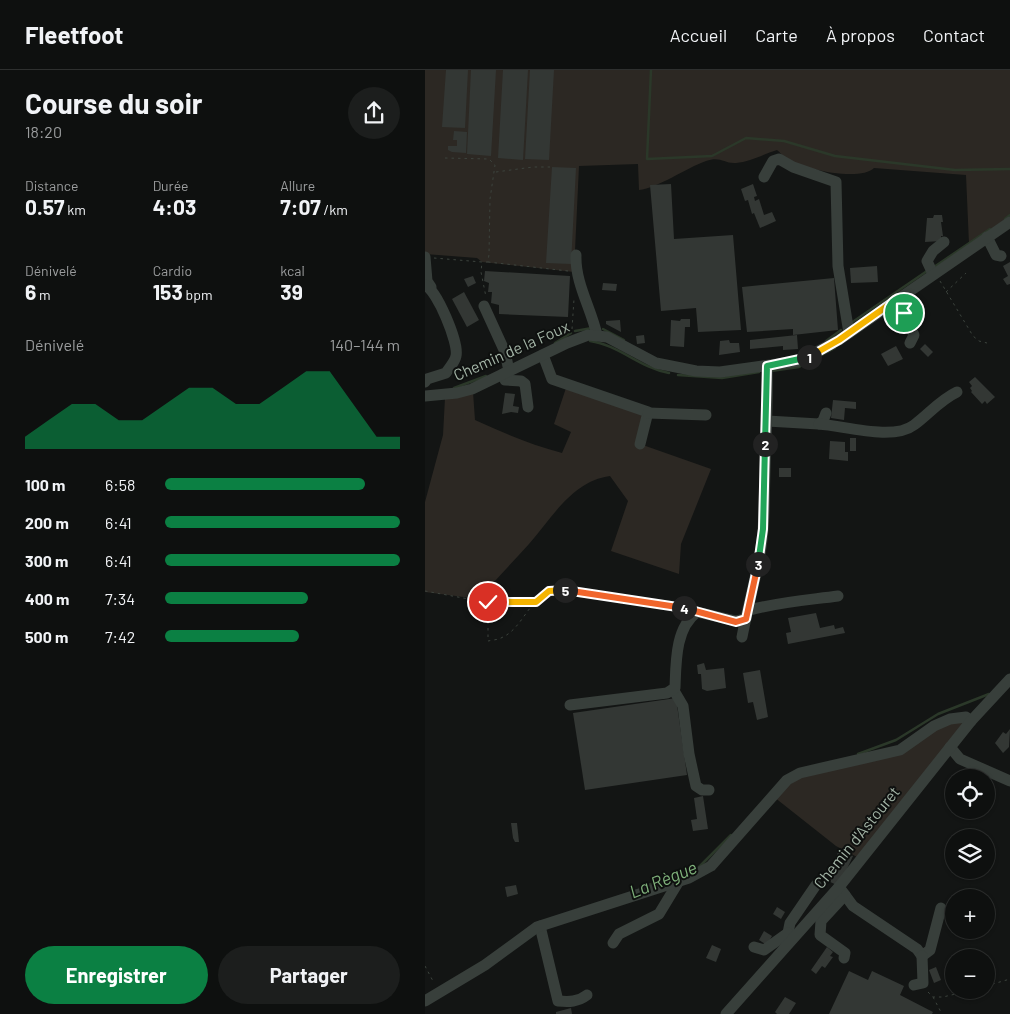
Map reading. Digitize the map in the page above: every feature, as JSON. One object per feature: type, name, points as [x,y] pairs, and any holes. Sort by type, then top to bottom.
[{"type":"street","points":[[765,177],[773,161],[779,159],[793,168],[836,182],[838,266],[849,333]]},
{"type":"street","points":[[576,255],[576,271],[592,312],[597,335],[607,337],[656,363],[679,369],[720,372],[767,366],[812,356],[849,333],[1010,222]]},
{"type":"street","points":[[987,237],[996,255],[1001,256]]},
{"type":"street","points":[[936,272],[927,261],[933,250],[944,242]]},
{"type":"street","points":[[425,382],[427,379],[446,373],[456,357],[455,344],[428,286],[426,257]]},
{"type":"street","points":[[897,299],[914,335],[910,343]]},
{"type":"street","points":[[484,306],[505,352],[505,380],[521,380],[525,384],[527,406]]},
{"type":"street","name":"Chemin de la Foux","points":[[425,396],[457,393],[574,340],[588,335],[597,335]]},
{"type":"street","points":[[543,355],[552,379],[648,413],[706,415]]},
{"type":"street","points":[[742,637],[759,559],[763,529],[767,366]]},
{"type":"street","points":[[767,420],[894,433],[905,431],[957,392]]},
{"type":"street","points":[[640,444],[648,413]]},
{"type":"street","points":[[819,424],[823,421],[826,413]]},
{"type":"street","points":[[709,790],[702,790],[695,786],[683,706],[673,689],[676,658],[685,626],[697,612],[736,622],[748,614],[775,603],[838,596]]},
{"type":"street","name":"Chemin d'Astouret","points":[[726,1014],[790,935],[842,891],[971,721],[1008,686]]},
{"type":"street","points":[[570,705],[667,693],[673,689]]},
{"type":"street","points":[[425,1001],[485,965],[529,931],[679,881],[711,866],[787,780],[800,773],[900,750],[950,719],[966,717],[971,721]]},
{"type":"street","points":[[950,747],[960,759],[985,767],[1010,781]]},
{"type":"street","points":[[613,943],[619,934],[659,914],[679,881]]},
{"type":"street","points":[[754,947],[764,950],[790,935],[790,923],[816,885]]},
{"type":"street","points":[[844,958],[845,953],[841,949],[820,935],[821,921],[842,891],[862,913],[912,946],[922,956]]},
{"type":"street","points":[[918,984],[922,956],[930,950],[941,908]]},
{"type":"street","points":[[540,926],[557,1000],[569,1002],[581,1000],[587,995]]},
{"type":"path","points":[[445,158],[489,159],[495,165],[490,199],[488,262]]},
{"type":"path","points":[[495,172],[533,167],[549,168]]},
{"type":"path","points":[[426,257],[474,261]]},
{"type":"path","points":[[482,262],[568,271]]},
{"type":"path","points":[[936,272],[946,293],[973,336],[979,341],[987,343]]},
{"type":"path","points":[[946,293],[966,274]]},
{"type":"path","points":[[574,300],[572,332],[574,340]]},
{"type":"path","points":[[488,602],[488,641],[503,637],[549,591],[568,589],[681,607],[697,612]]},
{"type":"path","points":[[425,591],[488,602],[536,602]]},
{"type":"path","points":[[425,966],[439,993]]},
{"type":"path","points":[[995,983],[1010,979]]},
{"type":"path","points":[[918,984],[933,997],[942,1014]]},
{"type":"path","points":[[933,997],[945,995]]},
{"type":"shaded area","points":[[425,70],[1010,70],[1010,216],[969,244],[966,175],[874,168],[867,172],[844,174],[804,166],[785,157],[777,150],[752,160],[741,162],[732,163],[715,159],[706,161],[655,186],[639,190],[638,164],[579,166],[574,272],[482,262],[477,258],[425,254]]},
{"type":"shaded area","points":[[566,388],[648,412],[640,444],[711,469],[681,544],[679,574],[611,551],[628,501],[610,476],[584,485],[563,502],[529,544],[479,599],[425,592],[425,502],[443,435],[445,398],[473,392],[475,420],[496,430],[562,453],[571,432],[554,424]]},
{"type":"shaded area","points":[[967,721],[857,857],[836,846],[774,797],[798,778],[864,762],[950,722]]},
{"type":"building","points":[[446,70],[468,70],[465,128],[442,127]]},
{"type":"building","points":[[471,70],[496,70],[491,156],[467,154]]},
{"type":"building","points":[[503,70],[528,70],[523,160],[498,158]]},
{"type":"building","points":[[530,70],[554,70],[549,160],[525,159]]},
{"type":"building","points":[[454,131],[467,132],[466,153],[448,150],[448,146],[457,146],[457,140],[453,140]]},
{"type":"building","points":[[552,167],[576,168],[571,264],[546,263]]},
{"type":"building","points":[[671,184],[674,239],[733,235],[741,330],[698,332],[696,308],[661,311],[650,185]]},
{"type":"building","points":[[753,184],[757,196],[754,197],[755,201],[759,199],[764,215],[772,212],[776,221],[760,228],[754,213],[752,214],[748,200],[745,201],[741,189]]},
{"type":"building","points":[[934,215],[942,215],[943,236],[941,236],[941,241],[925,242],[927,218],[933,218]]},
{"type":"building","points":[[1010,262],[1010,284],[1007,285],[1003,279],[1008,276],[1003,266]]},
{"type":"building","points":[[877,266],[878,282],[851,283],[850,268]]},
{"type":"building","points":[[485,271],[570,276],[568,317],[499,314],[499,305],[491,303],[492,292],[488,292],[489,283],[484,281]]},
{"type":"building","points":[[473,276],[476,283],[468,287],[464,279]]},
{"type":"building","points":[[834,278],[838,330],[793,335],[793,329],[747,332],[742,287]]},
{"type":"building","points":[[603,283],[617,284],[616,291],[602,290]]},
{"type":"building","points":[[464,292],[479,320],[467,327],[452,299]]},
{"type":"building","points":[[681,319],[690,319],[690,327],[685,327],[684,347],[670,346],[671,320],[680,321]]},
{"type":"building","points":[[620,320],[621,332],[606,324],[606,321]]},
{"type":"building","points":[[644,335],[645,343],[637,344],[636,336]]},
{"type":"building","points":[[797,335],[798,349],[783,350],[783,346],[750,349],[750,340]]},
{"type":"building","points":[[729,340],[730,343],[739,343],[740,352],[719,355],[720,341]]},
{"type":"building","points":[[925,344],[933,352],[928,357],[920,349]]},
{"type":"building","points":[[896,346],[903,359],[888,366],[881,354]]},
{"type":"building","points":[[975,377],[995,397],[987,404],[985,401],[982,404],[971,392],[970,388],[972,386],[969,382]]},
{"type":"building","points":[[505,393],[515,394],[513,406],[519,407],[518,413],[502,414]]},
{"type":"building","points":[[833,400],[856,402],[856,409],[845,408],[844,420],[831,418]]},
{"type":"building","points":[[850,438],[856,438],[856,451],[850,451]]},
{"type":"building","points":[[830,441],[845,442],[845,452],[848,452],[848,461],[829,459]]},
{"type":"building","points":[[779,468],[791,468],[791,477],[779,477]]},
{"type":"building","points":[[816,613],[820,628],[834,625],[835,629],[843,627],[845,633],[788,644],[786,633],[791,632],[788,618]]},
{"type":"building","points":[[704,663],[706,670],[724,668],[726,688],[707,691],[702,689],[701,674],[698,674],[697,665]]},
{"type":"building","points":[[760,670],[768,717],[757,720],[753,702],[748,703],[743,673]]},
{"type":"building","points":[[676,698],[687,775],[585,790],[573,713]]},
{"type":"building","points":[[1010,729],[1009,747],[1003,753],[995,743],[1003,732],[1006,734]]},
{"type":"building","points":[[703,796],[708,829],[693,831],[691,820],[697,819],[694,798]]},
{"type":"building","points":[[511,823],[517,823],[519,842],[515,842],[513,838]]},
{"type":"building","points":[[839,850],[853,856],[839,886],[828,881],[833,872],[830,871]]},
{"type":"building","points":[[516,885],[518,894],[507,897],[505,887]]},
{"type":"building","points":[[777,907],[785,912],[781,919],[773,914]]},
{"type":"building","points":[[764,931],[772,936],[767,945],[759,940]]},
{"type":"building","points":[[712,945],[721,949],[716,962],[706,958]]},
{"type":"building","points":[[827,947],[833,952],[830,956],[833,957],[825,968],[822,966],[816,974],[811,970]]},
{"type":"building","points":[[936,967],[941,980],[934,983],[929,970]]},
{"type":"building","points":[[849,971],[868,980],[872,971],[904,986],[900,995],[933,1012],[932,1014],[829,1014]]},
{"type":"building","points":[[785,997],[796,1003],[789,1014],[777,1014],[775,1012]]},
{"type":"building","points":[[571,1008],[572,1014],[556,1014],[556,1012]]},
{"type":"waterway","points":[[651,70],[647,159],[712,156],[746,138],[784,141],[835,156],[955,170],[1010,169]]},
{"type":"waterway","points":[[1005,219],[1010,215]]},
{"type":"waterway","points":[[934,267],[990,229]]},
{"type":"waterway","points":[[851,323],[927,271]]},
{"type":"waterway","points":[[575,331],[592,328]]},
{"type":"waterway","points":[[603,329],[624,340]]},
{"type":"waterway","points":[[826,341],[841,330]]},
{"type":"waterway","points":[[555,343],[571,333]]},
{"type":"waterway","points":[[590,341],[611,347],[649,366],[669,373]]},
{"type":"waterway","points":[[771,371],[799,367],[835,348]]},
{"type":"waterway","points":[[678,375],[722,378],[759,372]]},
{"type":"waterway","points":[[454,388],[486,376]]},
{"type":"waterway","name":"La Règue","points":[[858,754],[896,740],[938,714],[989,694]]},
{"type":"waterway","name":"La Règue","points":[[640,888],[698,868],[731,835]]},
{"type":"route","points":[[488,602],[496,604],[536,602],[549,591],[568,589],[681,607],[697,612],[709,613],[736,622],[746,619],[750,610],[749,600],[759,559],[763,529],[768,402],[767,366],[799,361],[812,356],[839,340],[897,299],[904,313]]}]
